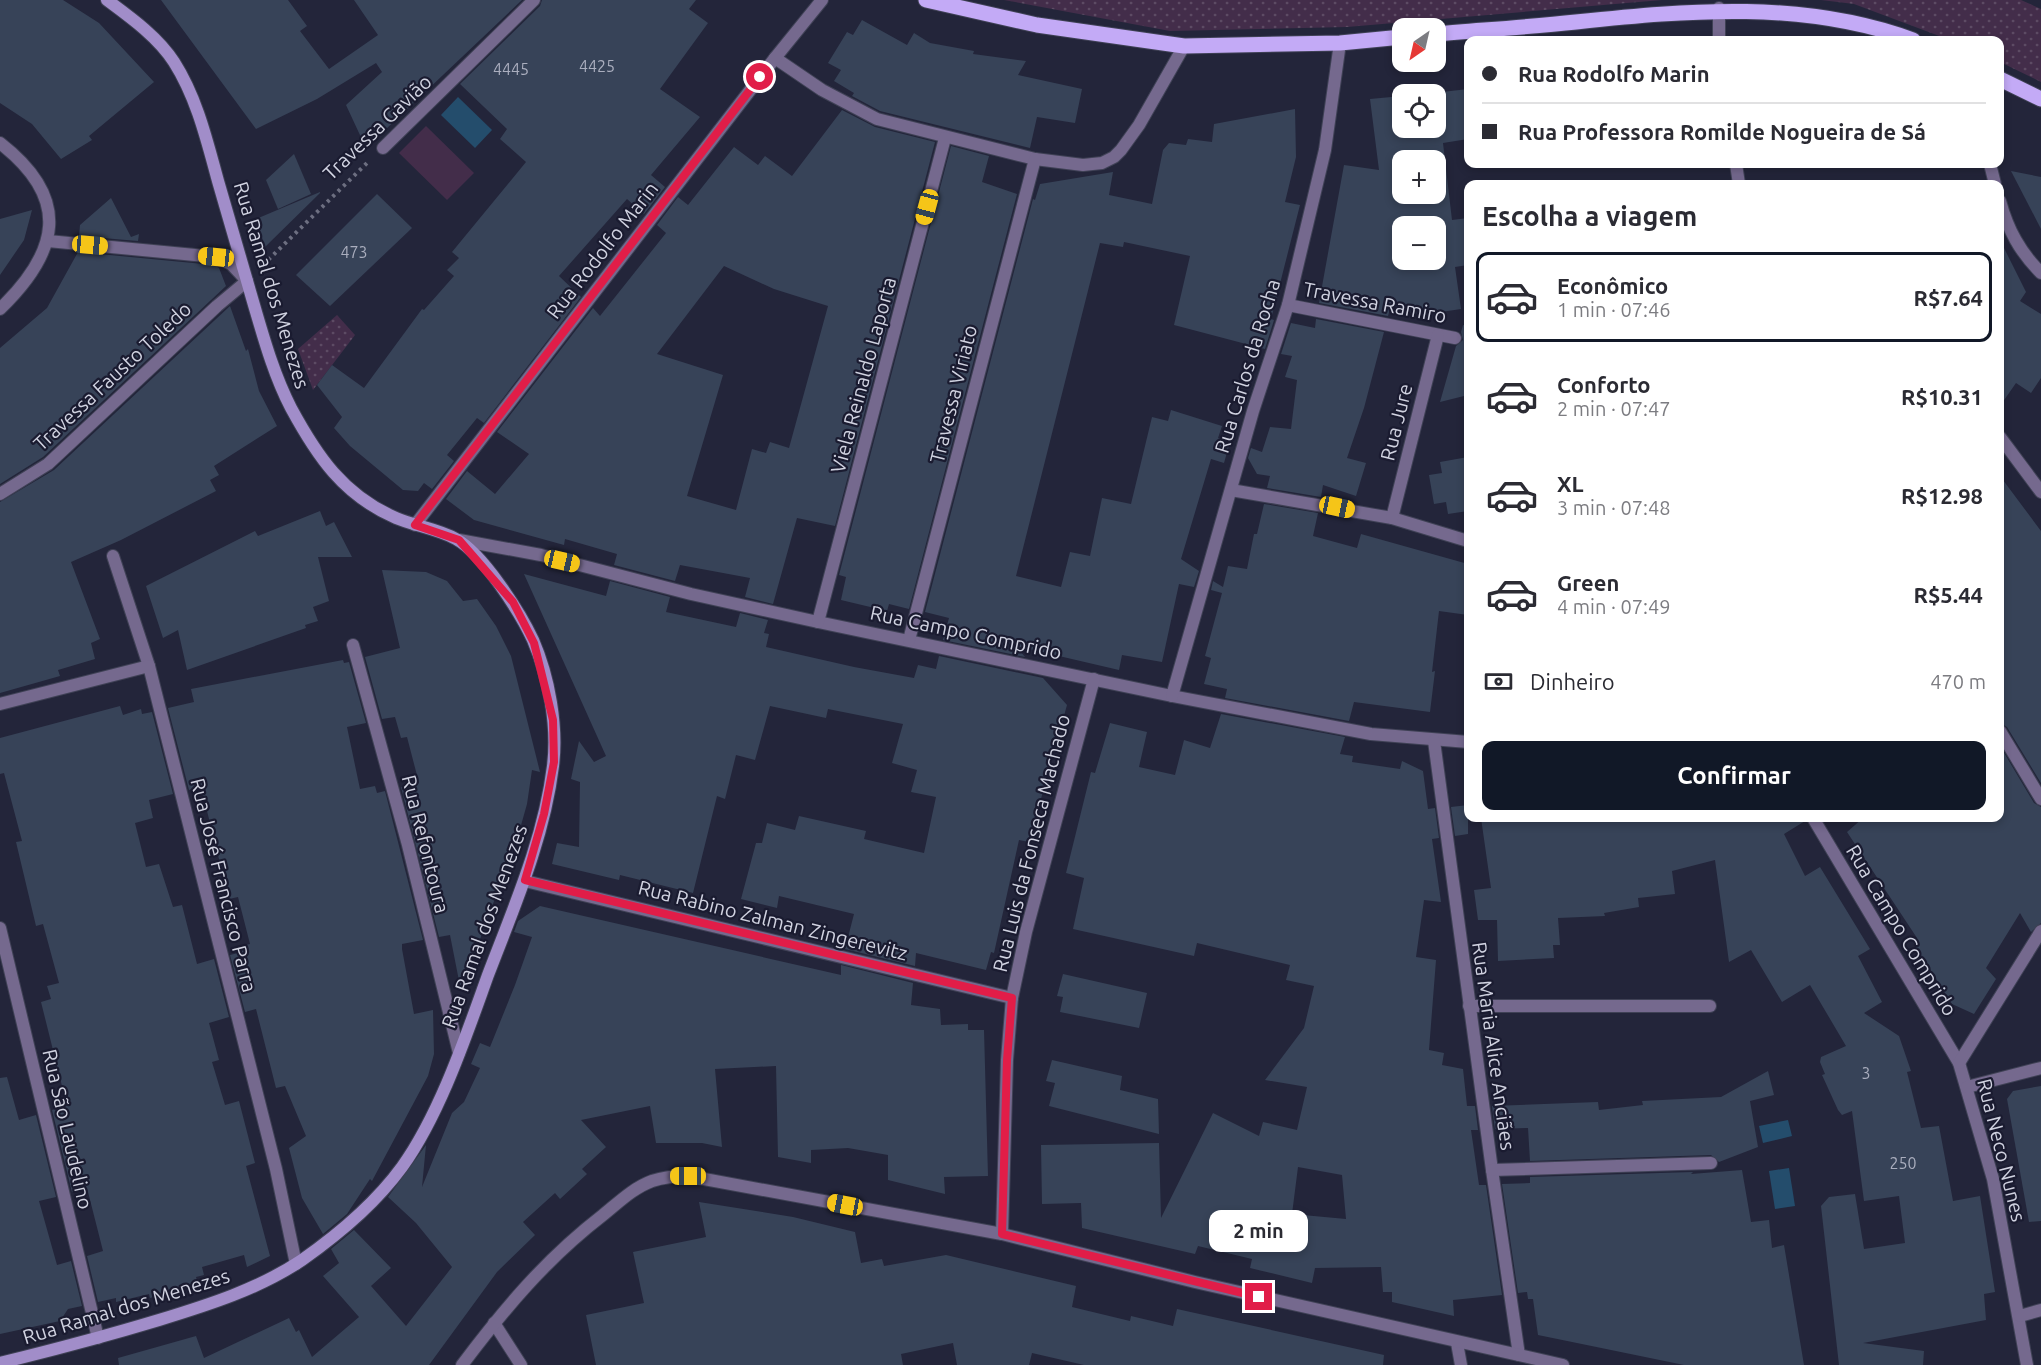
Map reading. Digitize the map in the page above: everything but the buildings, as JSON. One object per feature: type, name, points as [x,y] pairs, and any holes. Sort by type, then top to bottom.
[{"type":"main road","points":[[926,0],[1037,25],[1184,46],[1340,43],[1392,38]]},
{"type":"main road","points":[[1446,33],[1719,8],[1787,9],[1845,20],[1899,36]]},
{"type":"main road","points":[[2004,81],[2041,99]]},
{"type":"street","name":"Rua Ramal dos Menezes","points":[[0,1363],[98,1338],[234,1296],[296,1264],[344,1229],[379,1195],[404,1164],[438,1101],[459,1053],[525,880],[544,814],[554,762],[553,720],[545,679],[534,643],[513,602],[459,540],[415,525],[363,500],[335,477],[308,440],[287,401],[268,353],[204,128],[190,92],[172,58],[134,20],[107,0]]},
{"type":"street","name":"Travessa Gavião","points":[[383,148],[534,0]]},
{"type":"street","name":"Rua Rodolfo Marin","points":[[415,525],[774,58],[822,0]]},
{"type":"street","points":[[1719,8],[1719,36]]},
{"type":"street","name":"Rua Carlos da Rocha","points":[[1172,696],[1253,411],[1288,305],[1325,150],[1340,43]]},
{"type":"street","points":[[774,58],[822,90],[877,119],[1035,159],[1083,165],[1102,163],[1114,157],[1139,125],[1184,46]]},
{"type":"street","name":"Viela Reinaldo Laporta","points":[[818,622],[945,138]]},
{"type":"street","points":[[0,143],[30,173],[46,200],[51,226],[48,242],[36,269],[21,289],[0,309]]},
{"type":"street","name":"Travessa Viriato","points":[[909,640],[1035,159]]},
{"type":"street","points":[[2004,214],[2010,233],[2027,259],[2041,273]]},
{"type":"street","points":[[48,242],[216,257],[231,264],[247,281]]},
{"type":"street","name":"Travessa Fausto Toledo","points":[[0,494],[48,464],[216,306],[247,281]]},
{"type":"street","name":"Travessa Ramiro","points":[[1288,305],[1455,338]]},
{"type":"street","name":"Rua Jure","points":[[1392,518],[1438,335]]},
{"type":"street","points":[[2004,442],[2041,492]]},
{"type":"street","points":[[1231,490],[1392,518],[1464,540]]},
{"type":"street","name":"Rua Campo Comprido","points":[[459,540],[541,555],[691,594],[818,622],[1172,696],[1371,734],[1464,742]]},
{"type":"street","name":"Rua José Francisco Parra","points":[[113,555],[148,666],[276,1169],[296,1264]]},
{"type":"street","name":"Rua Refontoura","points":[[353,645],[408,845],[459,1053]]},
{"type":"street","points":[[0,704],[148,666]]},
{"type":"street","name":"Rua Luis da Fonseca Machado","points":[[1002,1234],[1007,1060],[1012,998],[1026,932],[1094,679]]},
{"type":"street","points":[[2004,738],[2041,799]]},
{"type":"street","name":"Rua Maria Alice Anciães","points":[[1434,741],[1519,1355]]},
{"type":"street","name":"Rua Campo Comprido","points":[[1815,822],[1959,1063]]},
{"type":"street","name":"Rua Rabino Zalman Zingerevitz","points":[[525,880],[1012,998]]},
{"type":"street","name":"Rua São Laudelino","points":[[0,928],[98,1338]]},
{"type":"street","name":"Rua Neco Nunes","points":[[2027,1365],[1993,1179],[1959,1063],[2041,931]]},
{"type":"street","points":[[1469,1006],[1710,1006]]},
{"type":"street","points":[[1967,1087],[2041,1068]]},
{"type":"street","points":[[1492,1170],[1711,1163]]},
{"type":"street","points":[[462,1365],[494,1323],[564,1246],[631,1193],[650,1182],[668,1176],[688,1176],[1002,1234],[1457,1343],[1563,1365]]},
{"type":"street","points":[[2020,1317],[2041,1310]]},
{"type":"street","points":[[494,1323],[521,1365]]},
{"type":"street","points":[[1457,1343],[1461,1365]]},
{"type":"path","name":"Travessa Gavião","points":[[247,281],[383,148]]},
{"type":"shaded area","points":[[1004,0],[1662,0],[1446,19],[1392,18],[1392,23],[1347,27],[1170,31]]},
{"type":"shaded area","points":[[1821,0],[2021,0],[2041,9],[2041,82],[2004,64],[2004,36],[1939,36],[1854,4]]},
{"type":"shaded area","points":[[426,126],[474,173],[447,200],[399,153]]},
{"type":"shaded area","points":[[337,315],[355,335],[313,390],[298,349]]},
{"type":"water","points":[[458,97],[492,130],[475,148],[441,115]]},
{"type":"water","points":[[1788,1120],[1792,1136],[1763,1143],[1759,1126]]},
{"type":"water","points":[[1789,1168],[1795,1206],[1775,1209],[1769,1171]]},
{"type":"route","points":[[760,77],[415,525],[459,540],[492,575],[513,602],[534,643],[545,679],[553,720],[554,762],[544,814],[525,880],[1012,998],[1007,1060],[1002,1234],[1259,1297]]}]
